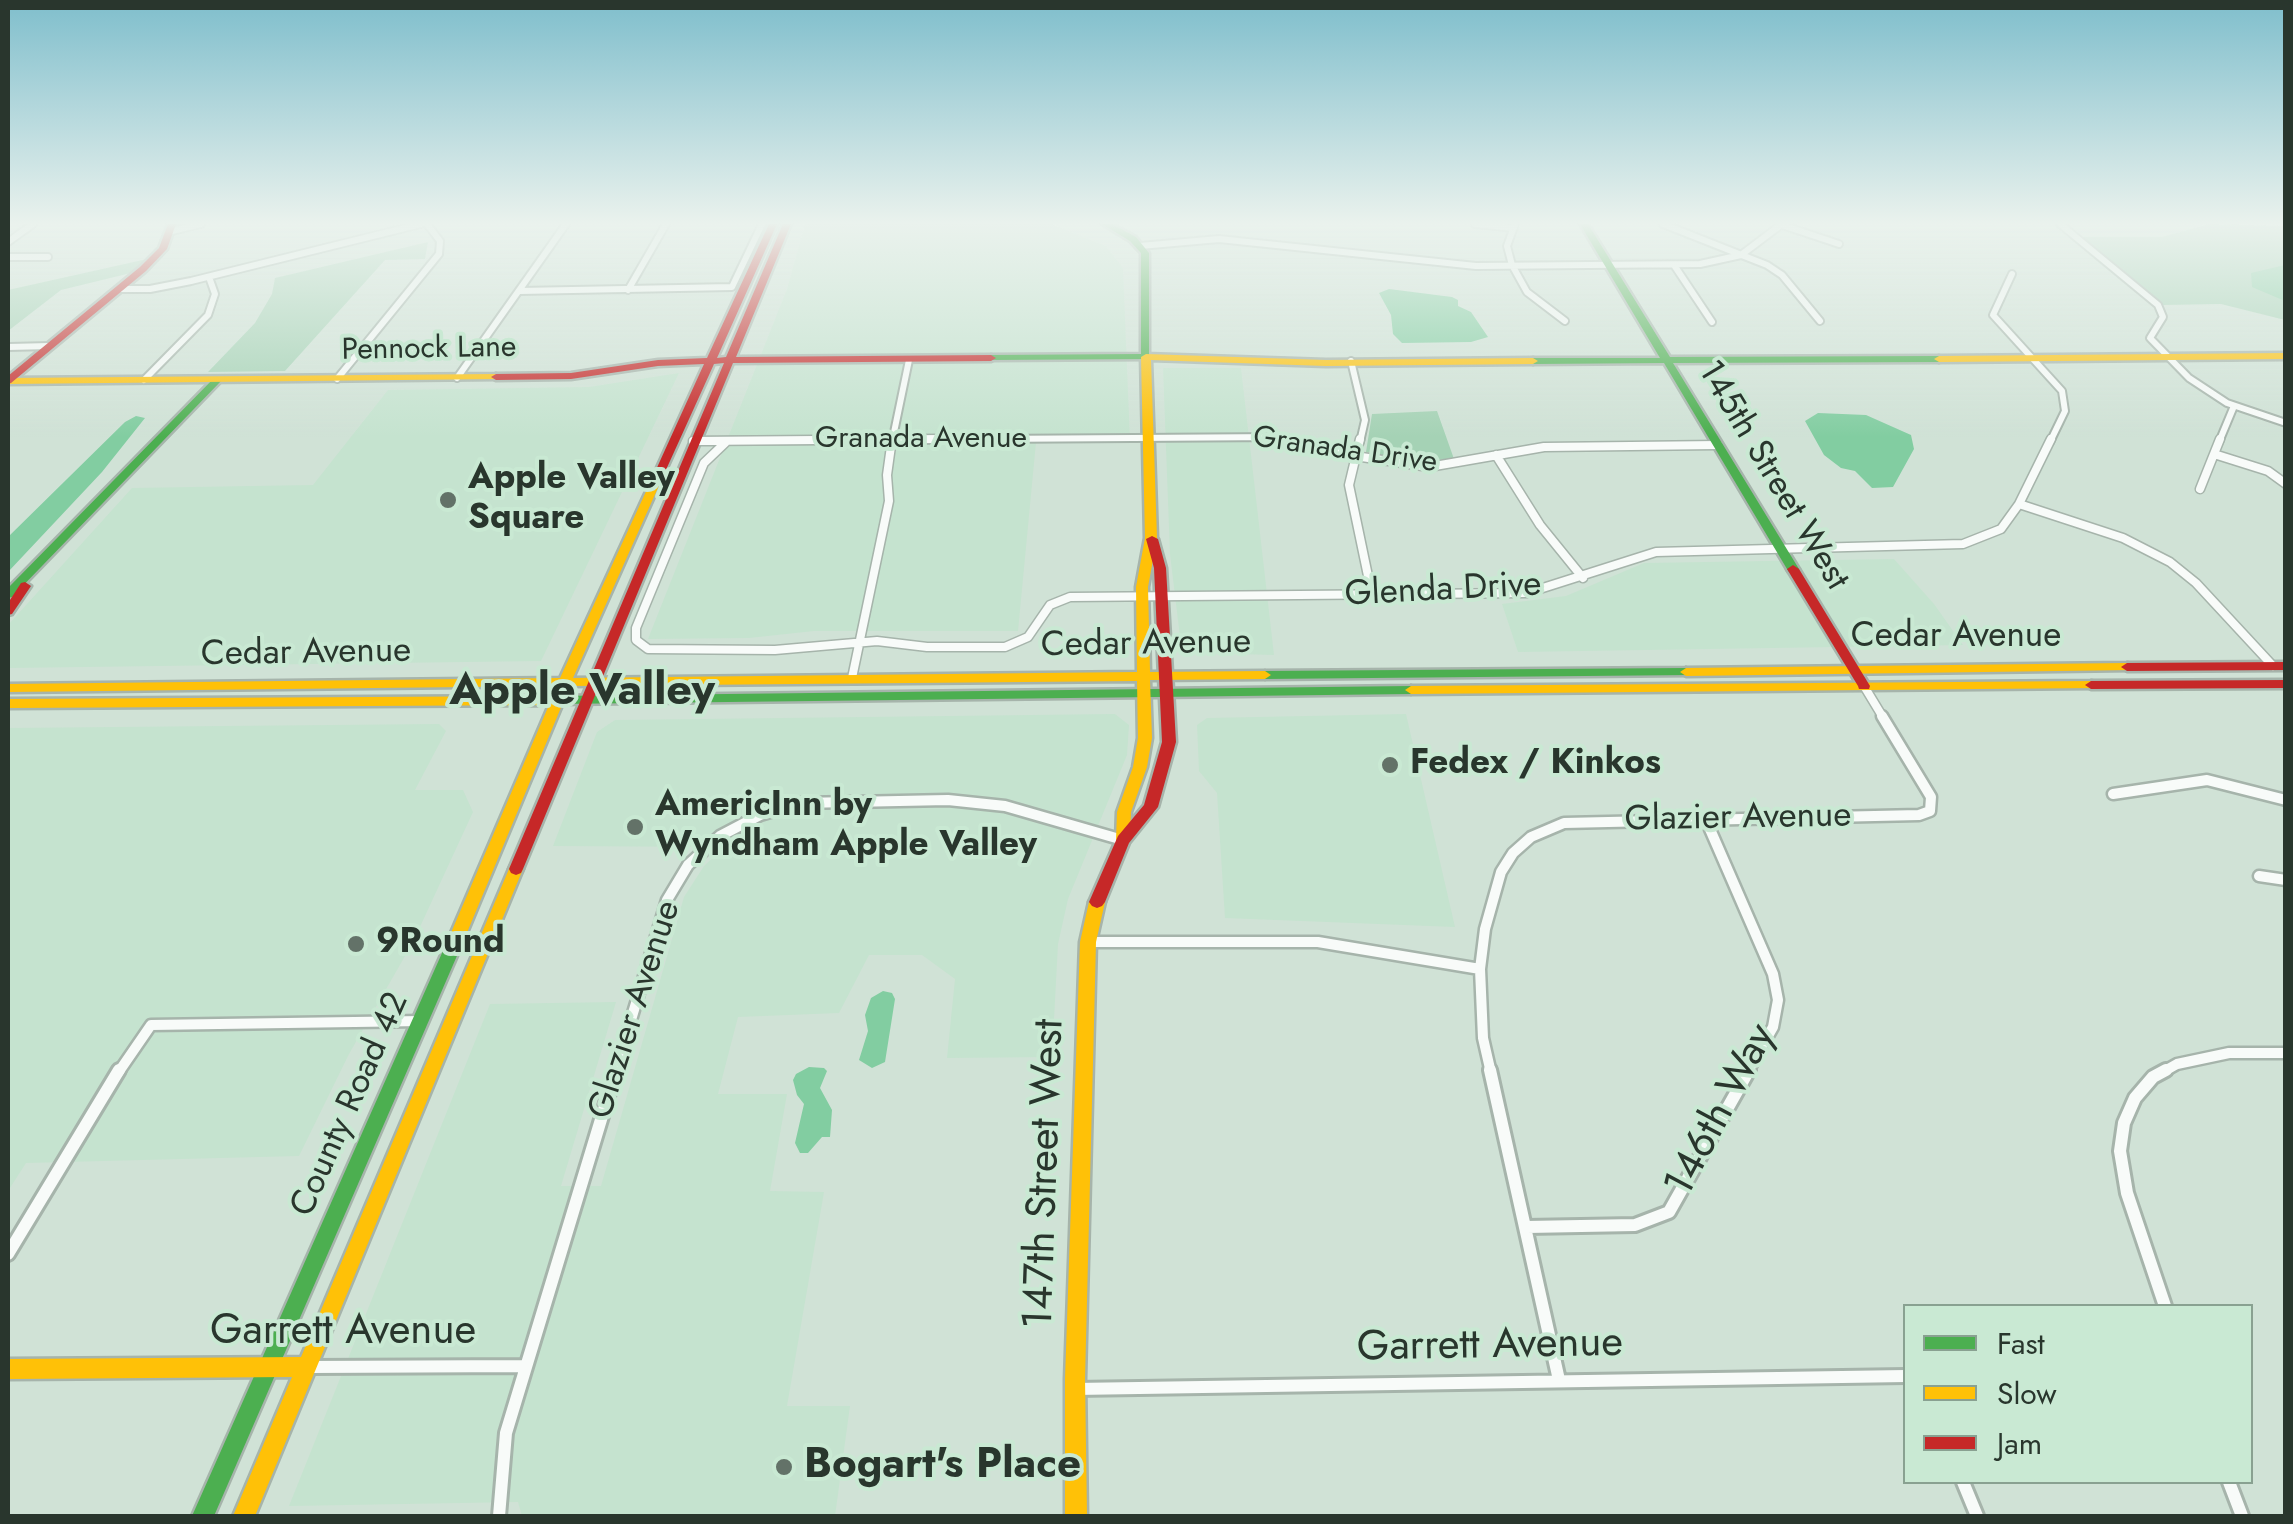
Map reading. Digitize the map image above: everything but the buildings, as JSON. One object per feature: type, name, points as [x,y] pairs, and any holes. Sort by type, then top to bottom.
[{"type":"main road","points":[[8,382],[112,295]]},
{"type":"main road","name":"County Road 42","points":[[203,1516],[422,1021],[557,700],[741,295]]},
{"type":"main road","name":"County Road 42","points":[[244,1516],[584,700],[758,295]]},
{"type":"main road","name":"147th Street West","points":[[1076,1516],[1075,1389],[1088,942],[1099,892],[1123,840],[1151,807],[1166,762],[1162,598],[1151,538],[1144,295]]},
{"type":"main road","name":"145th Street West","points":[[1627,295],[1864,686]]},
{"type":"main road","points":[[1146,357],[1476,362],[2286,356]]},
{"type":"main road","name":"Pennock Lane","points":[[8,382],[571,376],[631,366],[712,360],[1146,357]]},
{"type":"main road","points":[[8,594],[217,380]]},
{"type":"main road","name":"147th Street West","points":[[1123,840],[1124,812],[1144,751],[1142,598],[1151,538]]},
{"type":"main road","points":[[8,611],[37,568]]},
{"type":"main road","name":"Cedar Avenue","points":[[8,688],[2279,666]]},
{"type":"main road","name":"Cedar Avenue","points":[[8,704],[2286,684]]},
{"type":"main road","name":"Garrett Avenue","points":[[8,1369],[306,1368]]},
{"type":"street","points":[[144,380],[208,314],[215,295]]},
{"type":"street","points":[[337,379],[405,295]]},
{"type":"street","points":[[457,378],[516,295]]},
{"type":"street","points":[[1531,295],[1565,320]]},
{"type":"street","points":[[1694,295],[1712,322]]},
{"type":"street","points":[[1799,295],[1820,320]]},
{"type":"street","points":[[2002,295],[1993,315],[2031,358]]},
{"type":"street","points":[[2146,295],[2158,305],[2163,316],[2150,338],[2166,357],[2202,388],[2234,406],[2286,423]]},
{"type":"street","points":[[8,346],[50,346]]},
{"type":"street","name":"Glenda Drive","points":[[726,442],[704,463],[636,628],[641,645],[663,652],[775,650],[877,641],[927,647],[1005,647],[1028,637],[1043,612],[1062,600],[1528,593],[1656,552],[1962,544],[2000,529],[2019,504],[2065,411],[2062,391],[2031,358]]},
{"type":"street","points":[[852,678],[889,501],[887,475],[909,360]]},
{"type":"street","points":[[1351,362],[1365,420],[1350,493],[1372,595]]},
{"type":"street","points":[[2200,489],[2234,406]]},
{"type":"street","name":"Granada Drive","points":[[1149,438],[1279,437],[1355,456],[1430,467],[1544,447],[1718,446]]},
{"type":"street","name":"Granada Avenue","points":[[693,442],[1149,438]]},
{"type":"street","points":[[2214,454],[2262,468],[2286,484]]},
{"type":"street","points":[[1496,456],[1540,525],[1583,578]]},
{"type":"street","points":[[2019,504],[2111,534],[2159,555],[2196,583],[2279,666]]},
{"type":"street","name":"145th Street West","points":[[1864,686],[1931,797],[1930,811]]},
{"type":"street","points":[[2113,794],[2207,780],[2286,800]]},
{"type":"street","name":"Glazier Avenue","points":[[526,1366],[668,900],[688,865],[720,836],[760,815],[801,804],[948,800],[1005,806],[1123,840]]},
{"type":"street","name":"Glazier Avenue","points":[[1480,969],[1485,929],[1501,872],[1514,852],[1547,830],[1580,822],[1919,816],[1930,811]]},
{"type":"street","name":"146th Way","points":[[1527,1227],[1635,1225],[1668,1212],[1773,1027],[1778,1000],[1772,974],[1706,820]]},
{"type":"street","points":[[2259,876],[2286,880]]},
{"type":"street","points":[[1088,942],[1318,942],[1480,969],[1484,1038],[1559,1380]]},
{"type":"street","points":[[8,1254],[132,1048],[151,1025],[422,1021]]},
{"type":"street","points":[[2164,1304],[2127,1193],[2120,1151],[2124,1123],[2135,1098],[2154,1077],[2177,1064],[2229,1053],[2286,1054]]},
{"type":"street","name":"Garrett Avenue","points":[[306,1368],[526,1366],[506,1434],[499,1516]]},
{"type":"street","name":"Garrett Avenue","points":[[1075,1389],[1903,1376]]},
{"type":"street","points":[[1964,1484],[1977,1516]]},
{"type":"street","points":[[2229,1484],[2242,1516]]},
{"type":"shaded area","points":[[8,295],[54,295],[8,331]]},
{"type":"shaded area","points":[[271,295],[353,295],[285,371],[208,372],[255,323]]},
{"type":"shaded area","points":[[785,295],[1124,295],[1130,441],[1036,442],[1018,631],[814,631],[749,638],[648,639]]},
{"type":"shaded area","points":[[1380,295],[1452,297],[1458,300],[1458,306],[1471,312],[1488,337],[1471,342],[1402,343],[1393,334],[1391,315]]},
{"type":"shaded area","points":[[2151,295],[2285,295],[2285,320],[2221,304],[2163,305]]},
{"type":"shaded area","points":[[1163,368],[1241,368],[1274,655],[1198,653],[1181,645],[1170,554]]},
{"type":"shaded area","points":[[679,373],[541,661],[8,668],[8,625],[132,488],[313,485],[388,390],[589,387]]},
{"type":"shaded area","points":[[1437,411],[1454,459],[1409,461],[1366,452],[1372,414]]},
{"type":"shaded area","points":[[1818,413],[1866,415],[1911,435],[1914,449],[1893,487],[1872,488],[1855,471],[1841,468],[1824,455],[1805,421]]},
{"type":"shaded area","points":[[136,416],[145,418],[102,472],[8,572],[8,537],[125,422]]},
{"type":"shaded area","points":[[1894,559],[1934,604],[1963,645],[1518,652],[1502,604],[1566,596],[1644,563]]},
{"type":"shaded area","points":[[1115,714],[1129,725],[1127,755],[1068,899],[1058,944],[1052,1057],[947,1058],[955,979],[922,955],[869,955],[839,1013],[738,1017],[718,1094],[787,1094],[770,1191],[824,1192],[787,1406],[850,1406],[835,1516],[522,1516],[518,1502],[289,1506],[490,1004],[616,1002],[561,1186],[601,1186],[684,897],[704,866],[724,847],[553,846],[597,732],[615,720]]},
{"type":"shaded area","points":[[1406,714],[1455,927],[1225,918],[1217,793],[1199,771],[1197,725],[1207,718]]},
{"type":"shaded area","points":[[439,724],[446,731],[415,790],[463,790],[473,812],[413,942],[349,1054],[299,1156],[26,1163],[8,1191],[8,728]]},
{"type":"shaded area","points":[[883,991],[892,993],[895,999],[885,1062],[872,1068],[859,1060],[868,1031],[865,1015],[871,998]]},
{"type":"shaded area","points":[[809,1067],[827,1071],[820,1088],[832,1110],[830,1137],[822,1137],[808,1153],[800,1153],[795,1143],[804,1104],[793,1080]]},
{"type":"traffic: fast","points":[[991,358],[1146,357],[1145,295]]},
{"type":"traffic: fast","points":[[1627,295],[1793,569]]},
{"type":"traffic: fast","points":[[1533,361],[1939,359]]},
{"type":"traffic: fast","points":[[8,594],[217,380]]},
{"type":"traffic: fast","points":[[1265,675],[1686,672]]},
{"type":"traffic: fast","points":[[557,700],[1411,690]]},
{"type":"traffic: fast","points":[[203,1516],[458,935]]},
{"type":"traffic: slow","points":[[1939,359],[2286,356]]},
{"type":"traffic: slow","points":[[1123,840],[1124,812],[1140,767],[1145,738],[1142,587],[1151,538],[1146,357],[1326,363],[1533,361]]},
{"type":"traffic: slow","points":[[8,381],[496,377]]},
{"type":"traffic: slow","points":[[458,935],[574,661],[660,472]]},
{"type":"traffic: slow","points":[[1686,672],[2127,667]]},
{"type":"traffic: slow","points":[[566,682],[1265,675]]},
{"type":"traffic: slow","points":[[8,688],[566,682]]},
{"type":"traffic: slow","points":[[1411,690],[2091,685]]},
{"type":"traffic: slow","points":[[8,704],[557,700]]},
{"type":"traffic: slow","points":[[244,1516],[516,869]]},
{"type":"traffic: slow","points":[[1076,1516],[1075,1379],[1088,942],[1097,902]]},
{"type":"traffic: slow","points":[[8,1369],[306,1367]]},
{"type":"traffic: jam","points":[[8,381],[112,295]]},
{"type":"traffic: jam","points":[[660,472],[741,295]]},
{"type":"traffic: jam","points":[[516,869],[757,295]]},
{"type":"traffic: jam","points":[[496,377],[571,376],[658,363],[731,360],[991,358]]},
{"type":"traffic: jam","points":[[1097,902],[1123,840],[1151,807],[1169,742],[1160,568],[1152,539]]},
{"type":"traffic: jam","points":[[1793,569],[1864,686]]},
{"type":"traffic: jam","points":[[8,611],[25,586]]},
{"type":"traffic: jam","points":[[2127,667],[2286,666]]},
{"type":"traffic: jam","points":[[2091,685],[2286,684]]},
{"type":"place","name":"Apple Valley Square","points":[[448,500]]},
{"type":"place","name":"Fedex / Kinkos","points":[[1390,765]]},
{"type":"place","name":"AmericInn by Wyndham Apple Valley","points":[[635,827]]},
{"type":"place","name":"9Round","points":[[356,944]]},
{"type":"place","name":"Bogart's Place","points":[[784,1467]]},
{"type":"district","name":"Apple Valley","points":[[582,693]]}]
